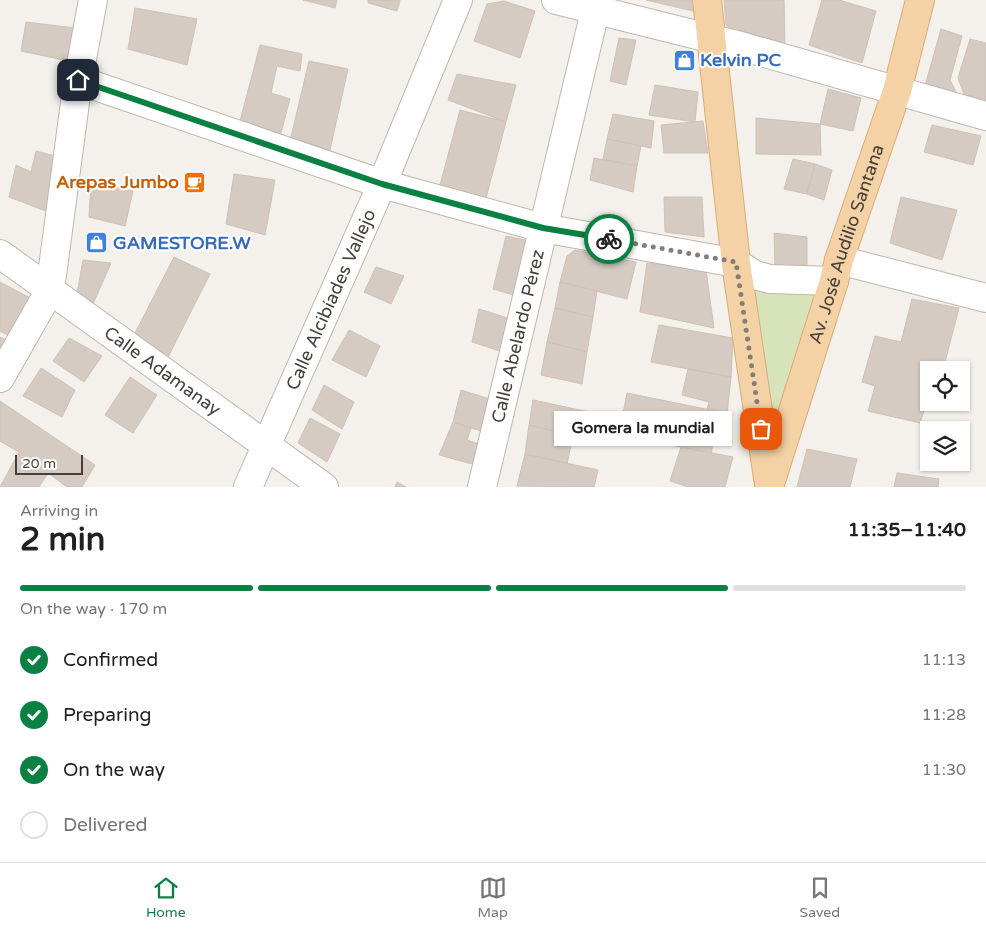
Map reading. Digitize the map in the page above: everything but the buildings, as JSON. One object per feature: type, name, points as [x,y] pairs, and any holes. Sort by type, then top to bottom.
[{"type":"main road","points":[[707,0],[736,262],[770,486]]},
{"type":"main road","name":"Av. José Audilio Santana","points":[[770,486],[836,270],[897,91],[920,0]]},
{"type":"street","points":[[0,378],[50,290],[78,80],[93,0]]},
{"type":"street","name":"Calle Alcibíades Vallejo","points":[[248,487],[382,184],[458,0]]},
{"type":"street","points":[[556,0],[712,38],[986,116]]},
{"type":"street","name":"Calle Abelardo Pérez","points":[[482,487],[595,11]]},
{"type":"street","points":[[78,80],[382,184],[543,228],[736,262],[756,275],[770,279],[836,270],[986,298]]},
{"type":"street","name":"Calle Adamanay","points":[[0,254],[324,487]]},
{"type":"green space","points":[[743,266],[834,281],[769,484]]},
{"type":"way so far","points":[[609,239],[736,262],[761,429]]},
{"type":"place","name":"Kelvin PC","points":[[684,60]]},
{"type":"place","name":"Arepas Jumbo","points":[[195,182]]},
{"type":"place","name":"GAMESTORE.W","points":[[97,243]]},
{"type":"place","name":"Gomera la mundial","points":[[761,429]]},
{"type":"route","points":[[78,80],[382,184],[543,228],[609,239]]}]
